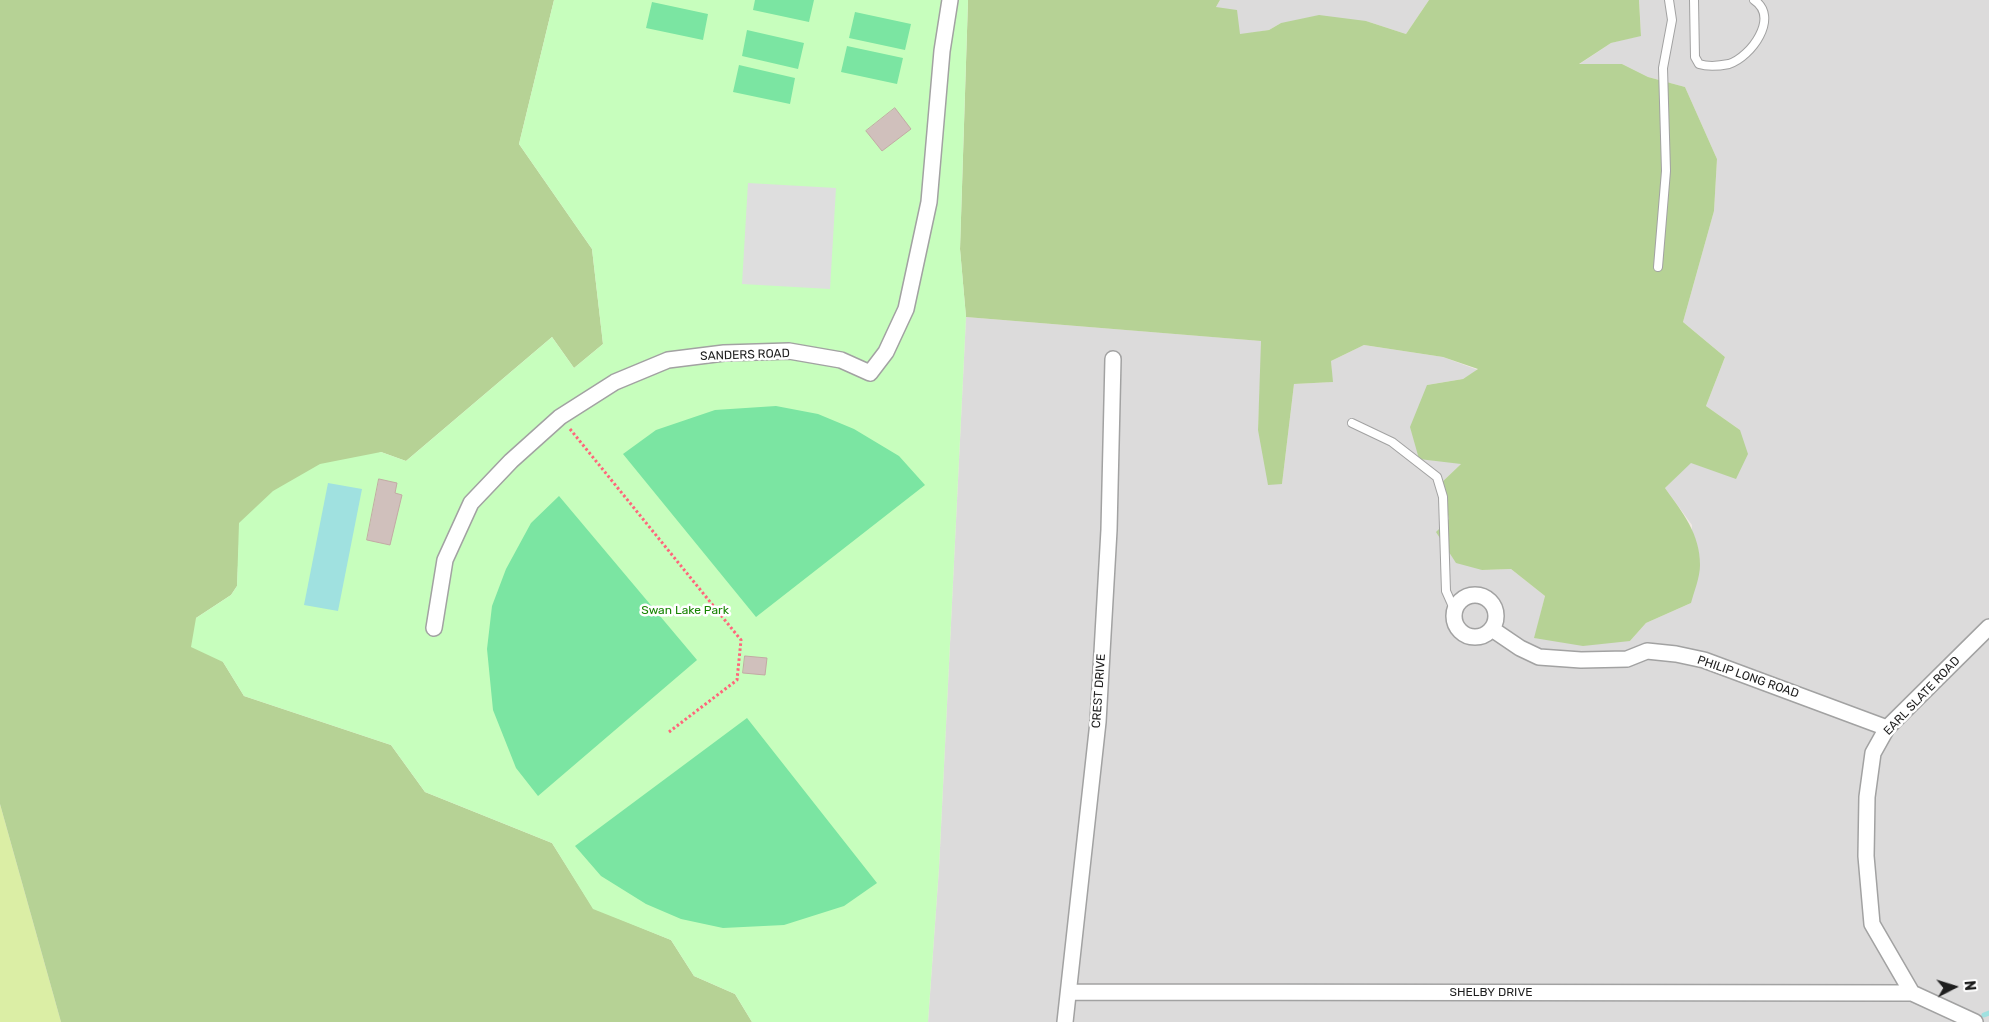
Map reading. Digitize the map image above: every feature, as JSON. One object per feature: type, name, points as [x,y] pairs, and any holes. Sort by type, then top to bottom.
[{"type":"street","name":"SANDERS ROAD","points":[[434,628],[445,560],[471,503],[511,461],[560,417],[615,382],[668,360],[724,353],[789,351],[841,360],[870,373],[886,352],[906,309],[929,202],[942,51],[950,0]]},
{"type":"street","name":"CREST DRIVE","points":[[1065,1022],[1070,992],[1098,722],[1109,530],[1113,359]]},
{"type":"street","points":[[1482,596],[1494,607],[1496,616],[1492,629],[1484,636],[1467,637],[1455,625],[1454,609],[1466,597],[1482,596]]},
{"type":"street","name":"EARL SLATE ROAD","points":[[1912,993],[1872,924],[1866,856],[1867,797],[1872,753],[1887,728],[1989,627]]},
{"type":"street","name":"PHILIP LONG ROAD","points":[[1492,629],[1520,648],[1539,656],[1581,660],[1627,659],[1647,651],[1676,654],[1704,660],[1887,728]]},
{"type":"street","name":"SHELBY DRIVE","points":[[1070,992],[1912,993]]},
{"type":"street","points":[[1912,993],[1975,1022]]},
{"type":"lane","points":[[1658,267],[1666,170],[1663,68],[1672,20],[1669,0]]},
{"type":"lane","points":[[1694,0],[1695,57],[1699,64],[1708,67],[1730,63],[1744,54],[1762,31],[1764,16],[1758,3],[1754,0]]},
{"type":"lane","points":[[1352,424],[1392,442],[1437,477],[1443,497],[1446,591],[1454,609]]},
{"type":"path","points":[[560,417],[741,640],[736,680],[669,732]]},
{"type":"shaded area","points":[[1220,0],[1429,0],[1406,34],[1366,21],[1281,23],[1269,30],[1240,35],[1216,7]]},
{"type":"shaded area","points":[[1639,0],[1989,0],[1989,1022],[928,1022],[939,868],[966,317],[1262,341],[1258,430],[1282,484],[1294,384],[1332,382],[1331,361],[1364,345],[1443,357],[1478,370],[1463,379],[1427,385],[1461,464],[1441,483],[1449,520],[1437,532],[1482,570],[1511,569],[1545,596],[1535,638],[1630,641],[1646,623],[1691,603],[1692,525],[1665,488],[1691,462],[1740,430],[1706,406],[1725,357],[1683,322],[1714,211],[1717,159],[1685,87],[1648,77],[1622,64],[1578,65],[1611,43],[1641,35]]},
{"type":"shaded area","points":[[748,183],[836,188],[830,289],[742,284]]},
{"type":"green space","points":[[0,0],[554,0],[519,144],[592,249],[603,344],[574,368],[552,337],[406,461],[381,452],[240,523],[237,586],[231,595],[196,618],[244,696],[391,745],[425,792],[552,843],[593,908],[671,940],[694,976],[735,994],[752,1022],[61,1022],[0,804]]},
{"type":"green space","name":"Swan Lake Park","points":[[554,0],[968,0],[960,249],[966,317],[939,868],[928,1022],[752,1022],[735,994],[694,976],[671,940],[593,909],[552,843],[425,792],[391,745],[244,696],[223,662],[191,647],[196,618],[231,595],[237,586],[239,523],[273,491],[320,464],[381,452],[406,461],[552,337],[574,368],[603,344],[592,249],[519,144]]},
{"type":"green space","points":[[755,0],[814,0],[809,22],[753,10]]},
{"type":"green space","points":[[968,0],[1220,0],[1216,7],[1237,10],[1240,34],[1269,30],[1281,23],[1319,15],[1366,21],[1406,34],[1429,0],[1639,0],[1641,36],[1611,43],[1579,64],[1622,64],[1648,77],[1685,87],[1717,159],[1714,211],[1683,322],[1725,357],[1706,406],[1740,430],[1748,454],[1736,479],[1691,463],[1665,488],[1689,524],[1697,543],[1700,570],[1691,603],[1646,623],[1630,641],[1583,646],[1534,638],[1545,596],[1511,569],[1482,570],[1456,563],[1436,532],[1449,519],[1441,483],[1461,464],[1419,459],[1410,427],[1427,385],[1463,379],[1478,369],[1443,357],[1364,345],[1331,361],[1333,382],[1294,384],[1282,484],[1268,485],[1258,430],[1261,341],[966,317],[960,249]]},
{"type":"green space","points":[[652,2],[708,14],[703,40],[646,28]]},
{"type":"green space","points":[[855,12],[911,24],[905,50],[849,38]]},
{"type":"green space","points":[[747,30],[804,43],[798,69],[742,56]]},
{"type":"green space","points":[[847,46],[903,58],[897,84],[841,72]]},
{"type":"green space","points":[[739,65],[795,78],[790,104],[733,92]]},
{"type":"green space","points":[[776,406],[818,414],[854,429],[899,456],[925,485],[756,617],[623,454],[656,430],[715,410]]},
{"type":"green space","points":[[559,496],[697,660],[538,796],[516,768],[493,710],[487,649],[492,606],[506,569],[531,523]]},
{"type":"green space","points":[[747,718],[877,883],[844,906],[784,925],[723,928],[681,919],[646,904],[601,876],[575,846]]},
{"type":"green space","points":[[0,804],[61,1022],[0,1022]]},
{"type":"water","points":[[328,483],[362,489],[338,611],[304,605]]},
{"type":"building","points":[[895,108],[911,129],[882,151],[866,131]]},
{"type":"building","points":[[379,479],[397,483],[395,493],[402,495],[390,545],[367,540]]},
{"type":"building","points":[[745,656],[767,658],[765,675],[743,673]]},
{"type":"waterway","points":[[1984,1015],[1989,1013]]}]
